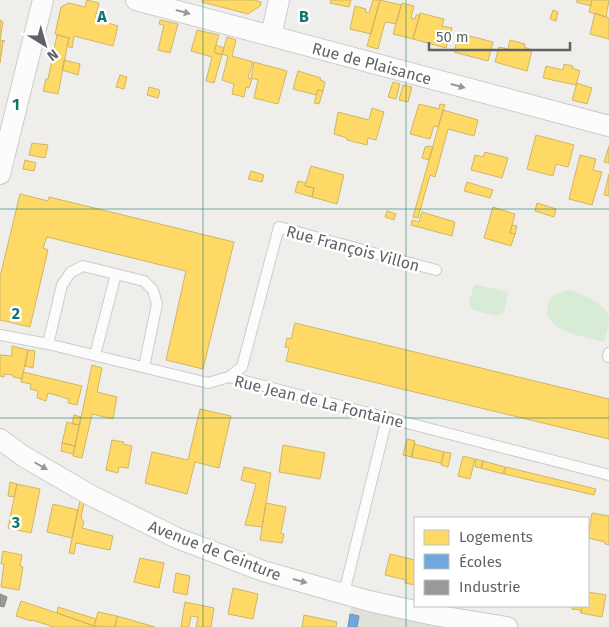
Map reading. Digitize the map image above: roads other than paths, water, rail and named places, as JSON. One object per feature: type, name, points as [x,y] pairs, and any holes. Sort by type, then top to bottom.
[{"type":"street","points":[[0,174],[9,103],[44,0]]},
{"type":"street","name":"Rue de Plaisance","points":[[136,0],[609,126]]},
{"type":"street","points":[[271,36],[279,0]]},
{"type":"street","name":"Avenue de Ceinture","points":[[0,439],[23,456],[90,495],[177,538],[263,571],[434,615],[507,627]]},
{"type":"lane","name":"Rue François Villon","points":[[229,376],[242,367],[279,227],[436,270]]},
{"type":"lane","points":[[48,344],[62,285],[72,272],[83,266],[144,281],[153,290],[157,304],[144,367]]},
{"type":"lane","points":[[95,355],[116,274]]},
{"type":"lane","name":"Rue Jean de La Fontaine","points":[[0,335],[48,344],[208,383],[229,376],[609,474]]},
{"type":"lane","points":[[344,593],[387,418]]}]
